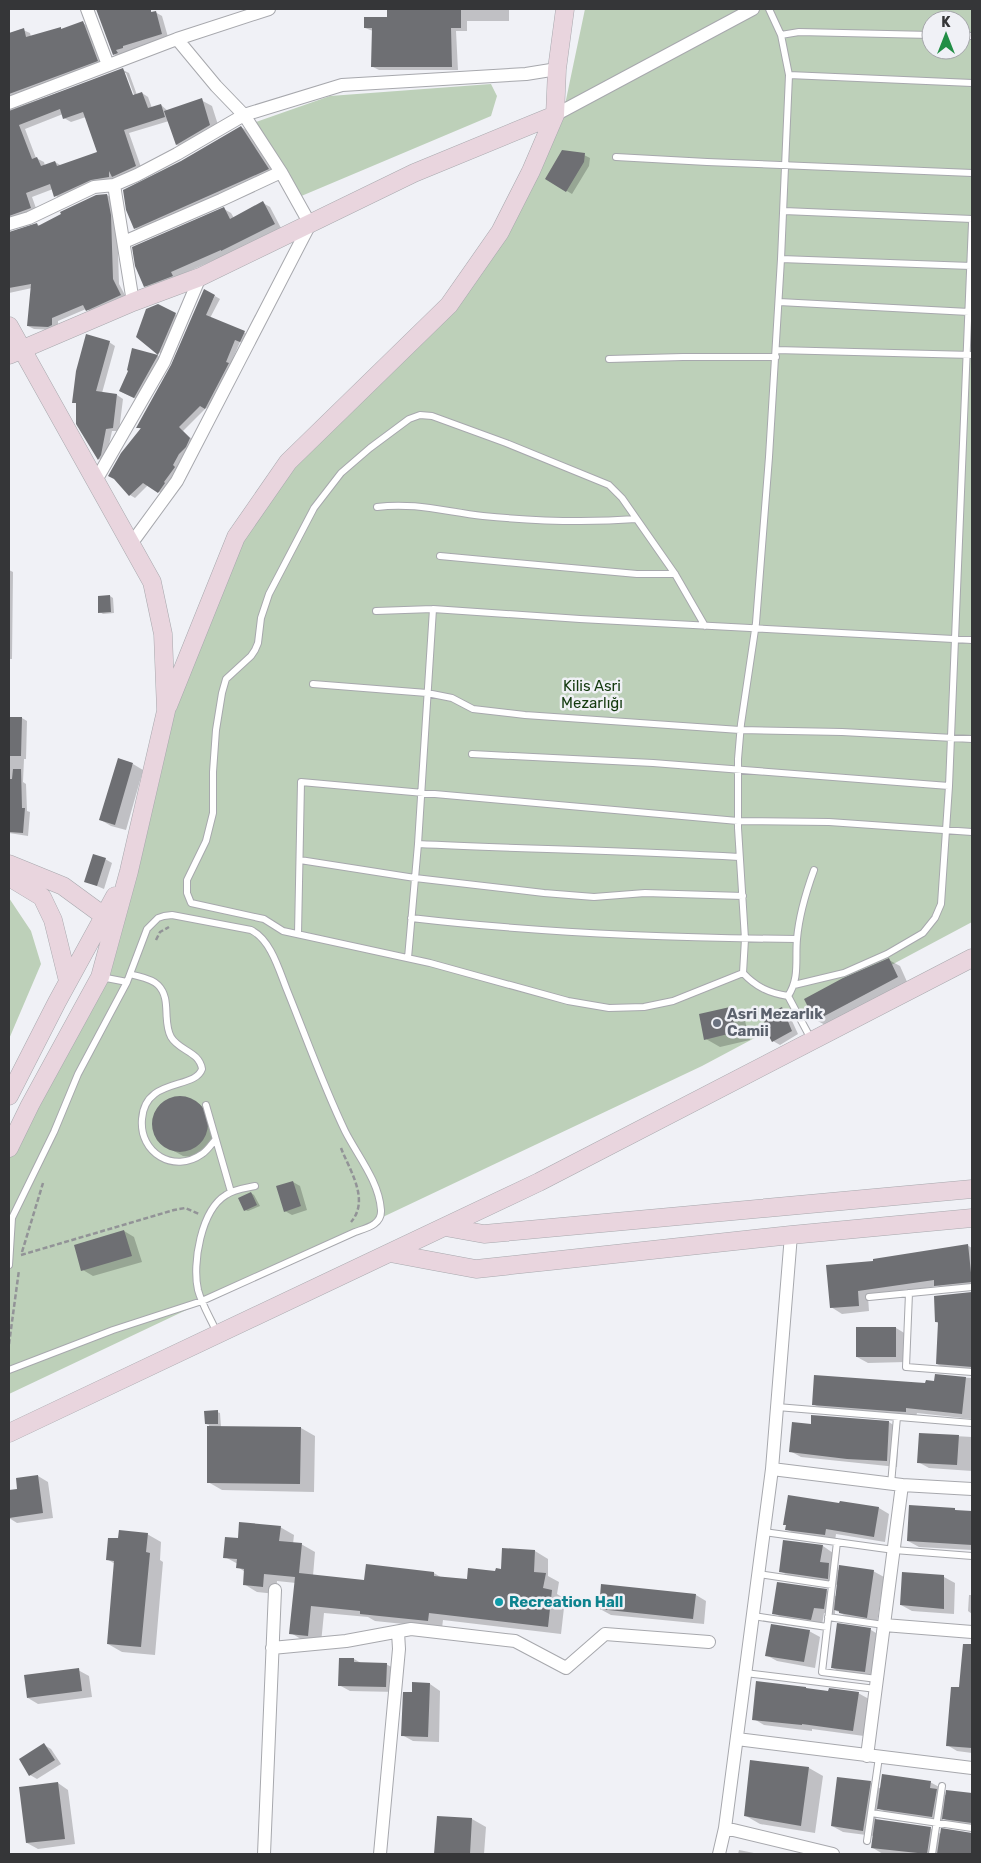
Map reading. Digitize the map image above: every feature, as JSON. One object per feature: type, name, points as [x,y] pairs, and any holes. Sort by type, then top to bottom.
[{"type":"street","points":[[87,9],[108,65]]},
{"type":"street","points":[[9,102],[178,39],[269,9]]},
{"type":"street","points":[[9,1148],[30,1105],[100,977],[110,919],[129,872],[166,711],[236,537],[288,462],[449,305],[500,232],[531,171],[555,115],[557,69],[566,9]]},
{"type":"street","points":[[15,352],[133,302],[200,277],[414,173],[555,115],[753,9]]},
{"type":"street","points":[[178,39],[216,86],[244,115],[281,172],[310,224]]},
{"type":"street","points":[[9,224],[29,218],[94,187],[114,185],[137,175],[244,115],[342,85],[526,74],[557,69]]},
{"type":"street","points":[[124,242],[222,200],[281,172]]},
{"type":"street","points":[[114,185],[133,302]]},
{"type":"street","points":[[131,544],[177,481],[310,224]]},
{"type":"street","points":[[95,482],[164,362],[200,277]]},
{"type":"street","points":[[9,326],[15,352],[95,482],[152,582],[162,634],[166,711]]},
{"type":"street","points":[[9,864],[64,886],[110,919]]},
{"type":"street","points":[[9,877],[42,897],[53,920],[68,980]]},
{"type":"street","points":[[9,1096],[68,980],[110,919]]},
{"type":"street","points":[[9,1433],[539,1182],[972,958]]},
{"type":"street","points":[[445,1227],[484,1234],[972,1189]]},
{"type":"street","points":[[390,1253],[476,1269],[791,1235],[972,1218]]},
{"type":"street","points":[[719,1854],[725,1828],[772,1469],[791,1235]]},
{"type":"street","points":[[772,1469],[897,1485],[972,1489]]},
{"type":"street","points":[[873,1756],[876,1684],[894,1550],[897,1485]]},
{"type":"street","points":[[266,1854],[275,1590]]},
{"type":"street","points":[[884,1625],[972,1632]]},
{"type":"street","points":[[272,1648],[346,1641],[411,1629],[515,1641],[566,1668],[605,1634],[709,1642]]},
{"type":"street","points":[[380,1854],[399,1649],[398,1632]]},
{"type":"street","points":[[737,1739],[972,1768]]},
{"type":"street","points":[[725,1828],[833,1854]]},
{"type":"lane","points":[[743,973],[745,939],[738,821],[740,730],[755,628],[776,357],[789,75],[782,35],[769,9]]},
{"type":"lane","points":[[782,35],[799,32],[921,35]]},
{"type":"lane","points":[[789,75],[972,83]]},
{"type":"lane","points":[[616,157],[972,174]]},
{"type":"lane","points":[[784,211],[972,219]]},
{"type":"lane","points":[[794,985],[820,980],[866,964],[923,933],[941,904],[947,830],[970,355],[969,312],[972,223]]},
{"type":"lane","points":[[782,259],[971,266]]},
{"type":"lane","points":[[779,302],[969,312]]},
{"type":"lane","points":[[776,350],[970,355]]},
{"type":"lane","points":[[609,359],[776,357]]},
{"type":"lane","points":[[705,626],[675,574],[615,490],[602,481],[506,442],[426,415],[414,417],[355,460],[328,487],[301,529],[281,573],[268,594],[260,618],[258,643],[255,650],[226,680],[216,730],[212,823],[187,886],[191,903],[264,919],[283,931],[408,958],[568,1001],[609,1008],[644,1007],[673,1001],[743,973]]},
{"type":"lane","points":[[377,507],[417,505],[485,516],[570,521],[636,519]]},
{"type":"lane","points":[[440,556],[637,574],[675,574]]},
{"type":"lane","points":[[376,611],[433,609],[580,620],[972,640]]},
{"type":"lane","points":[[408,958],[418,844],[433,609]]},
{"type":"lane","points":[[312,684],[427,694],[452,698],[473,709],[525,715],[740,730],[842,732],[972,739]]},
{"type":"lane","points":[[472,754],[653,763],[949,786]]},
{"type":"lane","points":[[298,934],[301,782],[738,821],[829,822],[972,832]]},
{"type":"lane","points":[[418,844],[536,850],[612,850],[739,857]]},
{"type":"lane","points":[[300,860],[415,878],[544,893],[594,897],[645,892],[743,896]]},
{"type":"lane","points":[[788,996],[794,985],[797,971],[797,939],[800,915],[814,870]]},
{"type":"lane","points":[[9,1265],[11,1226],[16,1208],[54,1132],[90,1049],[127,982],[147,929],[153,922],[164,916],[172,915],[251,930],[263,938],[283,980],[337,1114],[374,1186],[381,1210],[378,1220],[373,1226],[355,1232],[202,1301],[113,1330],[9,1370]]},
{"type":"lane","points":[[411,918],[611,936],[797,939]]},
{"type":"lane","points":[[743,973],[763,989],[788,996],[804,1030],[812,1041]]},
{"type":"lane","points":[[130,974],[150,980],[162,990],[167,1007],[168,1026],[171,1037],[197,1057],[202,1069],[196,1078],[167,1087],[150,1098],[142,1117],[146,1142],[153,1152],[162,1158],[180,1161],[196,1158],[204,1154],[215,1140]]},
{"type":"lane","points":[[100,977],[127,982]]},
{"type":"lane","points":[[206,1105],[232,1192]]},
{"type":"lane","points":[[217,1334],[198,1290],[196,1266],[199,1242],[211,1212],[219,1200],[232,1192],[256,1186]]},
{"type":"lane","points":[[869,1297],[972,1287]]},
{"type":"lane","points":[[908,1293],[906,1367],[972,1372]]},
{"type":"lane","points":[[777,1407],[972,1423]]},
{"type":"lane","points":[[897,1417],[897,1485]]},
{"type":"lane","points":[[764,1532],[894,1550],[972,1556]]},
{"type":"lane","points":[[837,1542],[822,1672],[876,1684]]},
{"type":"lane","points":[[758,1574],[832,1585]]},
{"type":"lane","points":[[753,1616],[827,1626]]},
{"type":"lane","points":[[828,1617],[884,1625]]},
{"type":"lane","points":[[745,1673],[876,1684]]},
{"type":"lane","points":[[867,1841],[871,1813],[873,1756]]},
{"type":"lane","points":[[932,1854],[942,1786]]},
{"type":"lane","points":[[871,1813],[972,1828]]},
{"type":"path","points":[[155,941],[160,932],[172,926]]},
{"type":"path","points":[[339,1143],[360,1195],[356,1214],[349,1224]]},
{"type":"path","points":[[45,1175],[21,1255],[180,1208],[190,1209],[209,1218]]},
{"type":"path","points":[[9,1344],[20,1265]]},
{"type":"green space","name":"Kilis Asri Mezarlığı","points":[[585,9],[972,9],[972,922],[702,1066],[9,1394],[9,1147],[103,966],[145,777],[237,534],[289,459],[450,302],[562,119]]},
{"type":"green space","points":[[491,84],[497,96],[491,116],[299,197],[256,122],[330,96]]},
{"type":"green space","points":[[9,898],[31,931],[41,964],[9,1039]]},
{"type":"building","points":[[96,9],[151,9],[151,12],[156,11],[162,34],[123,46],[123,48],[116,50],[118,53],[113,55]]},
{"type":"building","points":[[387,9],[461,9],[461,28],[451,28],[452,67],[371,67],[372,28],[364,28],[364,17],[387,17]]},
{"type":"building","points":[[83,21],[98,61],[9,94],[9,33],[24,28],[26,37],[61,27],[61,29]]},
{"type":"building","points":[[123,68],[133,95],[142,92],[148,108],[161,104],[165,117],[124,130],[136,166],[112,177],[109,171],[109,177],[91,180],[54,197],[50,184],[26,193],[31,208],[9,216],[9,111]],"holes":[[[60,109],[63,119],[83,112],[97,152],[57,166],[55,161],[41,166],[37,157],[32,159],[19,125]]]},
{"type":"building","points":[[202,98],[210,125],[176,145],[164,111]]},
{"type":"building","points":[[241,126],[269,169],[134,229],[126,210],[123,190],[181,161]]},
{"type":"building","points":[[562,150],[585,153],[584,162],[566,192],[545,179]]},
{"type":"building","points":[[107,194],[111,215],[113,279],[121,295],[86,311],[83,305],[52,318],[52,325],[48,327],[27,326],[31,284],[9,288],[9,232],[37,223],[38,226],[61,214],[60,212],[96,195]]},
{"type":"building","points":[[263,201],[275,224],[221,251],[171,272],[173,276],[144,287],[135,266],[132,247],[224,207],[230,219]]},
{"type":"building","points":[[204,289],[215,295],[206,315],[245,331],[240,342],[235,340],[226,362],[229,363],[205,409],[200,406],[179,427],[190,438],[173,465],[175,467],[158,493],[143,483],[129,496],[114,479],[108,476],[121,453],[141,428],[136,428],[171,365]]},
{"type":"building","points":[[158,304],[176,313],[158,355],[136,337],[146,309]]},
{"type":"building","points":[[86,334],[110,341],[96,391],[117,394],[113,428],[106,429],[101,455],[98,460],[76,424],[76,403],[72,403],[76,371]]},
{"type":"building","points":[[132,348],[158,355],[134,398],[119,391],[128,371]]},
{"type":"building","points":[[110,595],[111,612],[98,613],[98,596]]},
{"type":"building","points":[[9,717],[22,717],[21,756],[9,756]]},
{"type":"building","points":[[118,758],[133,763],[115,825],[99,820]]},
{"type":"building","points":[[13,769],[21,769],[22,808],[25,808],[23,833],[9,832],[9,779],[12,779]]},
{"type":"building","points":[[93,854],[106,858],[97,886],[84,882]]},
{"type":"building","points":[[889,958],[898,977],[815,1021],[804,999],[843,978]]},
{"type":"building","name":"Asri Mezarlık Camii","points":[[730,1007],[736,1032],[704,1040],[699,1014]]},
{"type":"building","points":[[782,1007],[792,1031],[772,1042],[764,1027],[765,1015]]},
{"type":"building","points":[[180,1096],[191,1098],[200,1104],[206,1113],[208,1124],[206,1135],[200,1144],[191,1150],[180,1152],[169,1150],[160,1144],[154,1135],[152,1124],[154,1113],[160,1104],[169,1098]]},
{"type":"building","points":[[293,1181],[301,1206],[284,1212],[276,1186]]},
{"type":"building","points":[[251,1192],[257,1205],[244,1211],[238,1198]]},
{"type":"building","points":[[124,1230],[132,1256],[81,1271],[74,1245]]},
{"type":"building","points":[[968,1244],[972,1282],[934,1286],[934,1280],[858,1291],[859,1306],[830,1308],[826,1265],[873,1261],[873,1259]]},
{"type":"building","points":[[972,1292],[972,1367],[936,1364],[938,1322],[935,1322],[934,1296]]},
{"type":"building","points":[[856,1327],[896,1327],[896,1357],[856,1357]]},
{"type":"building","points":[[935,1374],[966,1377],[962,1414],[906,1408],[906,1412],[812,1405],[814,1375],[925,1383],[926,1380],[934,1381]]},
{"type":"building","points":[[218,1410],[218,1424],[205,1424],[204,1411]]},
{"type":"building","points":[[811,1415],[889,1421],[887,1461],[847,1459],[789,1452],[792,1422],[811,1424]]},
{"type":"building","points":[[207,1426],[301,1427],[300,1484],[207,1483]]},
{"type":"building","points":[[919,1433],[959,1435],[957,1465],[917,1463]]},
{"type":"building","points":[[38,1475],[43,1513],[9,1518],[9,1490],[17,1489],[16,1478]]},
{"type":"building","points":[[788,1495],[879,1507],[874,1537],[826,1529],[825,1535],[785,1530],[786,1525],[783,1525]]},
{"type":"building","points":[[909,1505],[972,1511],[972,1545],[907,1541]]},
{"type":"building","points":[[239,1522],[281,1526],[279,1541],[302,1543],[299,1573],[364,1580],[366,1564],[434,1572],[434,1576],[467,1579],[468,1568],[495,1571],[496,1568],[501,1569],[502,1548],[535,1550],[534,1572],[546,1573],[543,1588],[552,1590],[548,1627],[429,1613],[428,1621],[360,1614],[360,1611],[311,1606],[308,1636],[289,1634],[295,1577],[264,1574],[263,1587],[243,1585],[244,1569],[236,1568],[237,1559],[223,1558],[225,1537],[238,1538]]},
{"type":"building","points":[[119,1530],[148,1533],[146,1552],[150,1553],[141,1647],[107,1644],[114,1561],[106,1560],[108,1538],[118,1538]]},
{"type":"building","points":[[783,1540],[823,1545],[820,1562],[829,1563],[828,1579],[779,1572]]},
{"type":"building","points":[[839,1565],[874,1570],[867,1618],[839,1613],[839,1611],[834,1610]]},
{"type":"building","points":[[902,1572],[944,1575],[944,1609],[900,1605]]},
{"type":"building","points":[[777,1582],[827,1589],[824,1609],[814,1608],[811,1620],[772,1614]]},
{"type":"building","points":[[601,1584],[696,1594],[693,1619],[599,1609]]},
{"type":"building","points":[[837,1623],[871,1628],[865,1672],[831,1668]]},
{"type":"building","points":[[771,1624],[810,1630],[804,1662],[765,1656]]},
{"type":"building","points":[[963,1644],[972,1644],[972,1748],[946,1746],[951,1687],[959,1687]]},
{"type":"building","points":[[339,1658],[354,1658],[354,1662],[387,1663],[386,1687],[338,1686]]},
{"type":"building","points":[[79,1668],[82,1691],[27,1698],[24,1675]]},
{"type":"building","points":[[756,1681],[828,1691],[829,1688],[859,1692],[853,1731],[752,1720]]},
{"type":"building","points":[[412,1682],[430,1683],[428,1737],[401,1736],[403,1692],[412,1692]]},
{"type":"building","points":[[44,1743],[55,1760],[29,1776],[19,1759]]},
{"type":"building","points":[[750,1760],[809,1767],[801,1826],[744,1816]]},
{"type":"building","points":[[882,1774],[931,1781],[930,1788],[937,1789],[932,1817],[877,1809]]},
{"type":"building","points":[[837,1777],[871,1781],[863,1831],[831,1826]]},
{"type":"building","points":[[58,1782],[65,1839],[26,1843],[19,1787]]},
{"type":"building","points":[[946,1790],[972,1793],[972,1823],[942,1819]]},
{"type":"building","points":[[437,1816],[472,1818],[470,1854],[434,1854]]},
{"type":"building","points":[[875,1819],[931,1827],[927,1854],[871,1848]]},
{"type":"building","points":[[941,1828],[972,1833],[972,1854],[937,1854]]},
{"type":"place","name":"Asri Mezarlık Camii","points":[[717,1023]]},
{"type":"place","name":"Recreation Hall","points":[[499,1602]]}]
